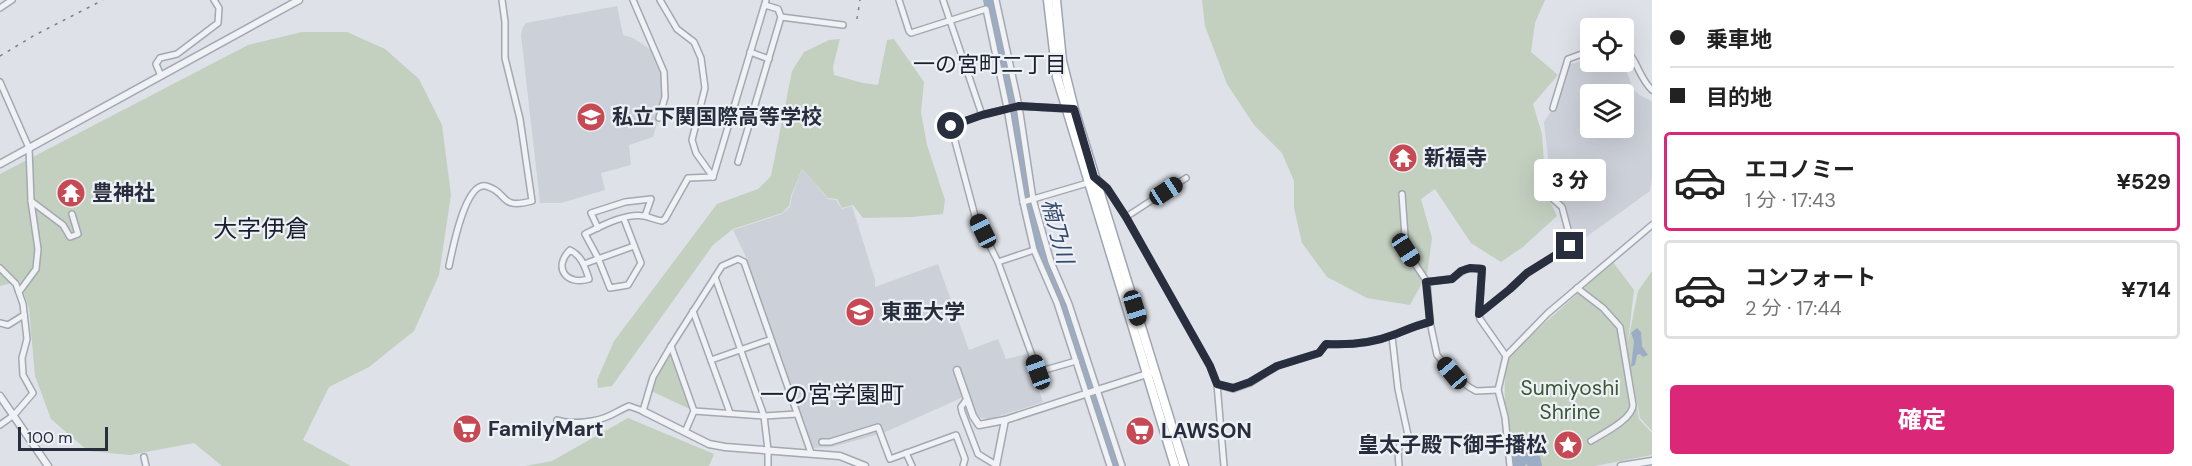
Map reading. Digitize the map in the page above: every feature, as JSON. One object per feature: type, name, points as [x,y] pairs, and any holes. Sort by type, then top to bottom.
[{"type":"main road","points":[[1048,0],[1057,77],[1093,180],[1151,373],[1175,466]]},
{"type":"main road","points":[[1056,0],[1062,61],[1070,109]]},
{"type":"main road","points":[[1151,373],[1184,466]]},
{"type":"street","points":[[0,8],[12,0]]},
{"type":"street","points":[[161,76],[156,64],[160,58],[177,54],[218,23],[219,8],[214,0]]},
{"type":"street","points":[[0,164],[299,0]]},
{"type":"street","points":[[449,267],[457,231],[471,193],[480,186],[487,186],[506,202],[517,205],[532,201],[520,119],[505,58],[505,22],[502,0]]},
{"type":"street","points":[[633,0],[664,72],[665,97],[659,118]]},
{"type":"street","points":[[660,0],[676,29],[694,42],[701,58],[705,88],[692,140],[696,153],[713,177]]},
{"type":"street","points":[[899,0],[911,33],[986,9],[1034,250],[1057,303],[1110,466]]},
{"type":"street","points":[[944,0],[982,115]]},
{"type":"street","points":[[996,0],[1019,106],[1034,199],[1051,262],[1069,304],[1122,466]]},
{"type":"street","points":[[713,177],[766,2],[778,9],[781,17],[738,162]]},
{"type":"street","points":[[781,17],[843,25]]},
{"type":"street","points":[[750,52],[769,59]]},
{"type":"street","points":[[1553,108],[1568,59],[1580,55]]},
{"type":"street","points":[[1634,58],[1644,81],[1652,90]]},
{"type":"street","points":[[0,82],[29,148],[31,201],[38,249],[36,269],[19,292]]},
{"type":"street","points":[[1070,109],[1019,106],[982,115],[951,126],[975,216],[998,262],[1038,372],[1076,361]]},
{"type":"street","points":[[1479,314],[1527,273],[1570,246],[1571,241],[1562,207],[1553,199],[1550,167]]},
{"type":"street","points":[[624,219],[641,263],[628,285],[610,288],[585,234],[624,219],[645,216],[662,221],[688,178],[713,177]]},
{"type":"street","points":[[1126,217],[1186,178]]},
{"type":"street","points":[[1023,202],[1093,180],[1107,188],[1126,217],[1210,366],[1217,384],[1224,466]]},
{"type":"street","points":[[1401,194],[1406,250],[1426,282],[1435,351],[1452,373],[1468,387],[1476,391],[1498,390]]},
{"type":"street","points":[[597,228],[591,213],[626,202],[651,199],[645,216]]},
{"type":"street","points":[[31,201],[63,225],[70,237],[78,234],[72,214]]},
{"type":"street","points":[[1510,466],[1505,417],[1498,390],[1506,356],[1548,313],[1652,225]]},
{"type":"street","points":[[584,264],[634,246]]},
{"type":"street","points":[[570,250],[577,254],[584,264],[590,279],[580,282],[569,279],[563,273],[562,263],[570,250]]},
{"type":"street","points":[[998,262],[1034,250]]},
{"type":"street","points":[[643,411],[653,377],[671,346],[722,266],[738,259],[744,262],[810,453]]},
{"type":"street","points":[[0,268],[16,284],[19,292],[27,339],[22,358],[24,375],[33,393],[14,415],[0,425]]},
{"type":"street","points":[[1426,282],[1452,279],[1466,269],[1482,269],[1480,319],[1506,356]]},
{"type":"street","points":[[715,277],[764,416],[768,466]]},
{"type":"street","points":[[1577,288],[1604,308],[1620,327],[1633,405],[1633,411],[1591,441]]},
{"type":"street","points":[[693,311],[730,413]]},
{"type":"street","points":[[0,323],[8,325],[24,315]]},
{"type":"street","points":[[1217,384],[1233,388],[1250,382],[1277,366],[1319,353],[1326,344],[1345,345],[1392,336],[1409,327],[1430,322]]},
{"type":"street","points":[[1392,336],[1398,388],[1408,435],[1400,442],[1399,466]]},
{"type":"street","points":[[711,360],[769,340]]},
{"type":"street","points":[[671,346],[694,411],[685,432]]},
{"type":"street","points":[[957,370],[973,416],[979,425],[1005,420],[1151,373]]},
{"type":"street","points":[[0,396],[48,466]]},
{"type":"street","points":[[967,399],[962,412],[978,454],[996,465],[1005,420]]},
{"type":"street","points":[[557,420],[574,423],[609,416],[629,406],[709,444],[840,456],[865,466]]},
{"type":"street","points":[[694,411],[764,416],[798,414]]},
{"type":"street","points":[[822,442],[836,441],[878,427],[890,459],[956,435],[965,459],[963,466]]},
{"type":"street","points":[[906,453],[912,466]]},
{"type":"street","points":[[144,457],[146,466]]},
{"type":"street","points":[[1621,466],[1652,461]]},
{"type":"shaded area","points":[[617,6],[623,35],[633,38],[657,54],[664,72],[665,97],[653,137],[629,145],[631,165],[601,173],[605,190],[561,203],[540,203],[521,35],[523,27],[526,23]]},
{"type":"shaded area","points":[[1580,62],[1580,72],[1627,72],[1631,84],[1580,84],[1580,138],[1634,138],[1634,90],[1652,101],[1650,191],[1575,245],[1566,206],[1554,196],[1553,167],[1549,167],[1544,122],[1553,108],[1564,66]]},
{"type":"shaded area","name":"東亜大学","points":[[802,169],[828,199],[836,200],[842,209],[852,206],[875,280],[875,287],[938,264],[969,350],[998,339],[1006,359],[1027,354],[1043,402],[990,419],[981,418],[977,414],[970,394],[883,433],[832,447],[811,448],[745,255],[733,230],[782,214],[790,207]]},
{"type":"green space","points":[[1202,0],[1545,0],[1535,23],[1531,52],[1558,75],[1533,104],[1542,134],[1546,193],[1557,216],[1523,247],[1501,262],[1471,243],[1435,189],[1421,199],[1432,238],[1427,274],[1410,305],[1367,298],[1327,277],[1302,243],[1294,208],[1294,181],[1282,153],[1254,125],[1227,84],[1205,26]]},
{"type":"green space","points":[[302,32],[347,32],[385,49],[419,79],[442,125],[451,195],[439,275],[414,331],[369,367],[329,387],[303,440],[351,466],[222,466],[194,443],[130,455],[88,451],[51,419],[35,376],[29,309],[20,281],[0,286],[0,174],[248,45]]},
{"type":"green space","points":[[840,39],[833,67],[834,75],[878,85],[887,40],[894,39],[924,82],[921,112],[927,145],[945,200],[943,214],[863,218],[853,205],[842,208],[837,199],[828,198],[802,169],[789,206],[782,213],[733,229],[713,245],[612,386],[598,388],[597,380],[614,341],[717,204],[758,189],[771,176],[792,71],[804,52],[829,40]]},
{"type":"green space","name":"Sumiyoshi Shrine","points":[[1613,262],[1634,290],[1628,342],[1638,291],[1652,271],[1652,431],[1640,418],[1627,351],[1639,419],[1652,433],[1652,455],[1595,466],[1514,466],[1505,394],[1507,365],[1511,353]]},
{"type":"green space","points":[[671,346],[694,411],[649,390]]},
{"type":"green space","points":[[628,418],[714,454],[709,466],[525,466],[552,461]]},
{"type":"water","points":[[1637,328],[1641,332],[1642,346],[1648,355],[1643,357],[1640,354],[1637,355],[1635,365],[1631,367],[1634,341],[1631,333]]},
{"type":"water","points":[[1538,441],[1540,454],[1538,455],[1542,466],[1526,464],[1525,466],[1514,466],[1512,445]]},
{"type":"waterway","name":"楠乃川","points":[[988,0],[1011,101],[1025,184],[1041,251],[1058,293],[1116,466]]},
{"type":"railway","points":[[0,56],[103,0]]},
{"type":"railway","points":[[857,19],[860,0]]},
{"type":"place","name":"私立下関国際高等学校","points":[[591,117]]},
{"type":"place","name":"新福寺","points":[[1403,158]]},
{"type":"place","name":"豊神社","points":[[71,193]]},
{"type":"place","name":"東亜大学","points":[[860,312]]},
{"type":"place","name":"FamilyMart","points":[[467,429]]},
{"type":"place","name":"LAWSON","points":[[1140,431]]},
{"type":"place","name":"皇太子殿下御手播松","points":[[1568,445]]},
{"type":"district","name":"一の宮町二丁目","points":[[990,64]]},
{"type":"district","name":"大字伊倉","points":[[261,229]]},
{"type":"district","name":"一の宮学園町","points":[[832,395]]},
{"type":"route","points":[[951,126],[982,115],[1019,106],[1074,109],[1094,177],[1107,188],[1126,217],[1210,366],[1217,384],[1233,388],[1250,382],[1277,366],[1314,356],[1326,344],[1345,345],[1392,336],[1409,327],[1430,322],[1426,282],[1452,279],[1461,271],[1470,268],[1482,269],[1479,314],[1527,273],[1570,246]]}]
